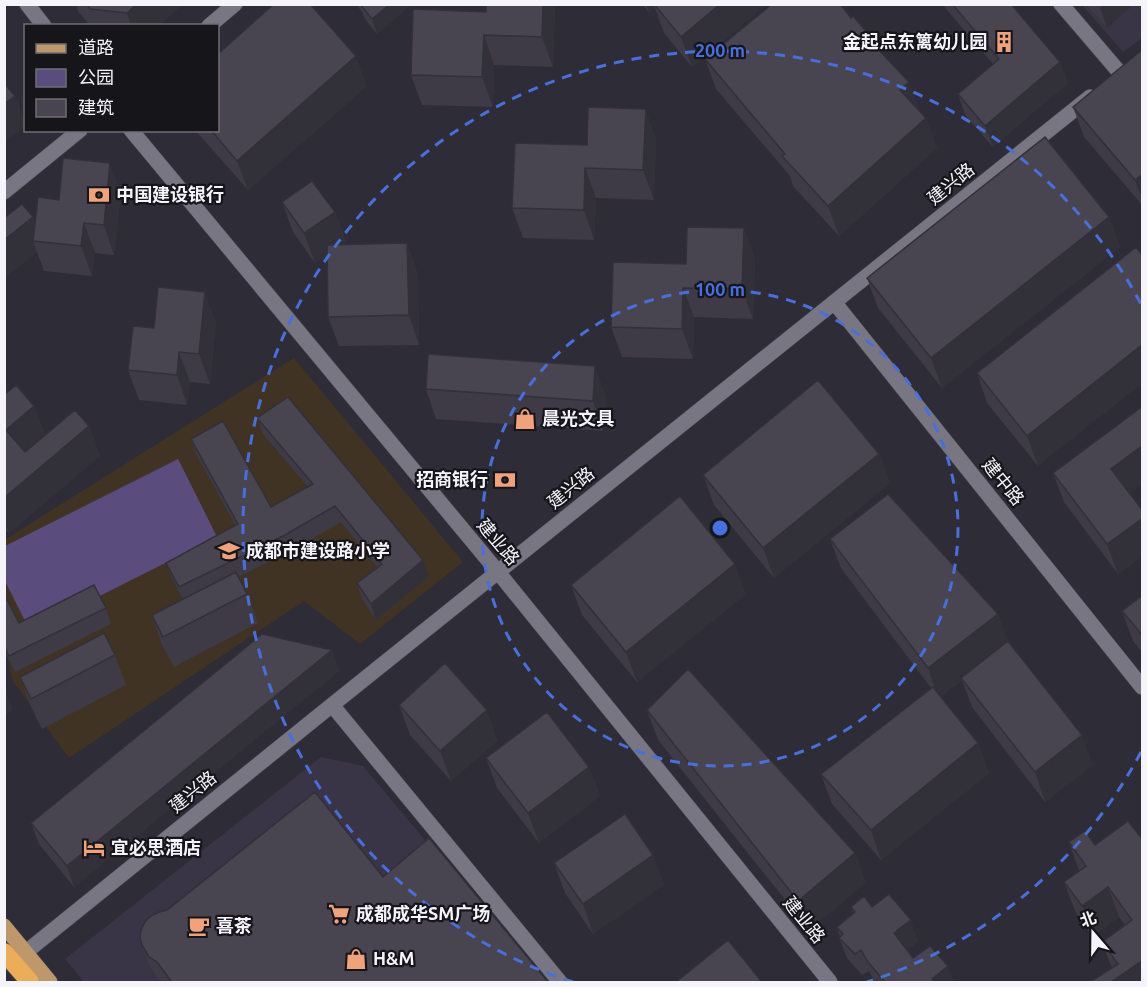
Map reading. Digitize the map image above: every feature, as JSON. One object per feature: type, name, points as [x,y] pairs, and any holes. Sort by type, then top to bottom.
[{"type":"highway","points":[[4,952],[30,982]]},
{"type":"main road","points":[[4,926],[50,982]]},
{"type":"street","points":[[27,4],[42,24]]},
{"type":"street","points":[[211,24],[235,4]]},
{"type":"street","name":"建兴路","points":[[26,952],[1115,77],[1061,4]]},
{"type":"street","points":[[4,192],[78,132]]},
{"type":"street","name":"建业路","points":[[133,132],[498,572],[830,982]]},
{"type":"street","name":"建中路","points":[[834,302],[1143,687]]},
{"type":"street","points":[[332,705],[560,982]]},
{"type":"shaded area","points":[[1082,5],[1142,5],[1142,38],[1123,52]]},
{"type":"shaded area","name":"成都市建设路小学","points":[[294,358],[463,562],[360,644],[304,601],[69,758],[12,680],[5,642],[4,540]]},
{"type":"shaded area","name":"成都成华SM广场","points":[[321,757],[363,766],[544,982],[84,982],[65,959]]},
{"type":"green space","points":[[178,459],[217,537],[30,631],[5,581],[5,546]]},
{"type":"building","points":[[87,4],[137,4],[127,13],[90,9]]},
{"type":"building","points":[[274,4],[310,4],[356,56],[237,161],[213,132],[219,132],[219,53]]},
{"type":"building","points":[[360,4],[390,4],[372,19]]},
{"type":"building","points":[[486,4],[543,4],[542,37],[484,35],[482,77],[411,75],[413,9],[486,12]]},
{"type":"building","points":[[654,4],[720,4],[681,37]]},
{"type":"building","points":[[772,4],[840,4],[909,82],[900,90],[926,118],[828,206],[782,156],[785,154],[705,59]]},
{"type":"building","name":"金起点东篱幼儿园","points":[[952,4],[1011,4],[1060,62],[985,126],[958,94],[999,59]]},
{"type":"building","points":[[1143,49],[1143,174],[1135,180],[1073,107]]},
{"type":"building","points":[[4,83],[15,96],[4,104]]},
{"type":"building","points":[[588,107],[646,109],[643,170],[585,168],[584,210],[512,208],[515,143],[587,145]]},
{"type":"building","points":[[1045,137],[1109,217],[931,358],[867,278]]},
{"type":"building","points":[[63,158],[110,163],[104,225],[84,223],[81,246],[33,241],[38,197],[59,200]]},
{"type":"building","points":[[312,181],[335,212],[304,233],[282,202]]},
{"type":"building","points":[[22,204],[33,217],[4,240],[4,218]]},
{"type":"building","points":[[687,227],[744,228],[742,289],[683,288],[682,329],[611,327],[613,262],[686,264]]},
{"type":"building","points":[[407,243],[409,315],[328,317],[327,245]]},
{"type":"building","points":[[1136,247],[1143,256],[1143,344],[1027,436],[977,373]]},
{"type":"building","points":[[158,287],[205,292],[199,354],[179,352],[177,375],[128,370],[133,326],[154,328]]},
{"type":"building","points":[[428,354],[595,366],[593,401],[426,389]]},
{"type":"building","points":[[818,380],[879,454],[763,548],[703,475]]},
{"type":"building","points":[[16,385],[34,406],[6,430],[25,452],[75,410],[89,426],[4,498],[4,395]]},
{"type":"building","points":[[288,397],[423,560],[371,604],[357,583],[382,564],[335,506],[285,535],[179,587],[166,563],[238,524],[191,439],[223,421],[271,507],[313,484],[257,418]]},
{"type":"building","points":[[1143,406],[1143,445],[1111,469],[1143,511],[1143,518],[1107,544],[1053,473]]},
{"type":"building","points":[[888,494],[998,614],[928,668],[830,539]]},
{"type":"building","points":[[680,496],[735,564],[626,652],[571,585]]},
{"type":"building","points":[[236,572],[247,594],[163,637],[152,615]]},
{"type":"building","points":[[94,585],[106,608],[9,656],[4,646],[4,601],[7,600],[19,623]]},
{"type":"building","points":[[1143,595],[1143,636],[1122,611]]},
{"type":"building","points":[[104,633],[115,655],[31,699],[20,677]]},
{"type":"building","points":[[262,634],[332,650],[67,866],[31,823]]},
{"type":"building","points":[[1008,641],[1082,735],[1035,772],[961,678]]},
{"type":"building","points":[[445,663],[487,710],[440,751],[399,705]]},
{"type":"building","points":[[688,669],[855,853],[798,901],[647,710]]},
{"type":"building","points":[[933,687],[978,743],[871,830],[821,774]]},
{"type":"building","points":[[547,712],[589,767],[528,813],[486,758]]},
{"type":"building","name":"成都成华SM广场","points":[[315,792],[383,877],[429,838],[548,982],[170,982],[142,945],[141,930],[145,922],[151,916],[167,910]]},
{"type":"building","points":[[625,814],[653,855],[583,904],[554,863]]},
{"type":"building","points":[[1128,821],[1143,840],[1143,960],[1111,982],[1090,982],[1118,964],[1102,942],[1132,920],[1108,887],[1082,906],[1064,882],[1086,866],[1069,842],[1085,831],[1095,845]]},
{"type":"building","points":[[889,894],[911,920],[894,933],[913,958],[930,946],[948,966],[932,979],[935,982],[885,982],[861,950],[855,954],[839,938],[843,934],[837,927],[855,912],[851,907],[864,896],[872,907]]},
{"type":"building","points":[[728,940],[762,982],[676,982]]},
{"type":"place","name":"金起点东篱幼儿园","points":[[1004,42]]},
{"type":"place","name":"中国建设银行","points":[[99,195]]},
{"type":"place","name":"晨光文具","points":[[525,419]]},
{"type":"place","name":"招商银行","points":[[505,480]]},
{"type":"place","name":"成都市建设路小学","points":[[229,551]]},
{"type":"place","name":"宜必思酒店","points":[[94,848]]},
{"type":"place","name":"成都成华SM广场","points":[[339,914]]},
{"type":"place","name":"喜茶","points":[[199,926]]},
{"type":"place","name":"H&M","points":[[356,959]]}]
